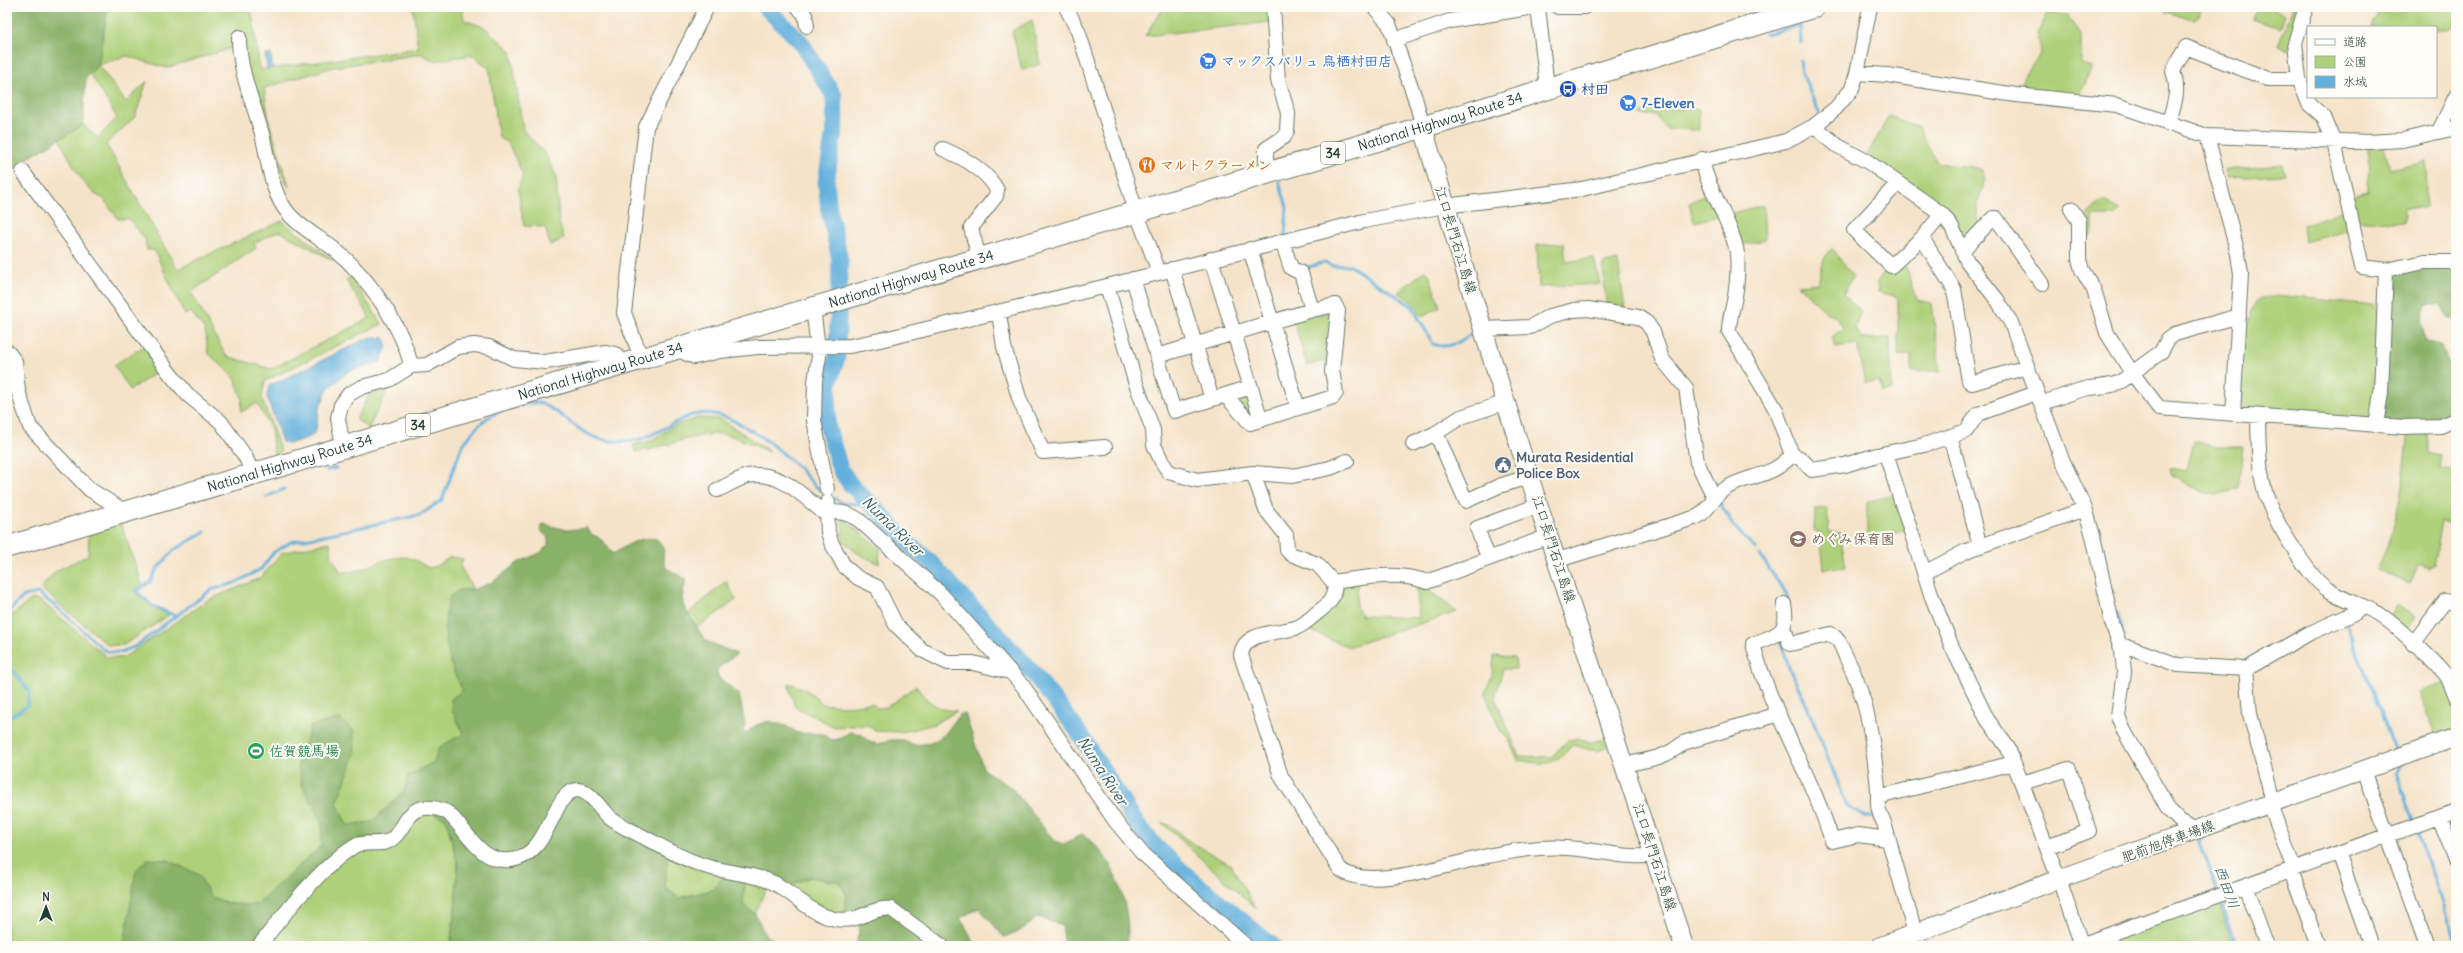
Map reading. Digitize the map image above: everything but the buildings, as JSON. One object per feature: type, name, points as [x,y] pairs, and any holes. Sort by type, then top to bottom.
[{"type":"highway","name":"National Highway Route 34","points":[[7,546],[253,474],[678,346],[1423,127],[1814,7]]},
{"type":"main road","name":"江口長門石江島線","points":[[1423,127],[1445,206],[1539,505],[1684,946]]},
{"type":"main road","name":"肥前旭停車場線","points":[[1881,946],[2059,879],[2197,831],[2456,737]]},
{"type":"street","points":[[343,447],[338,418],[342,405],[349,394],[362,387],[389,380],[411,366],[427,365],[458,348],[474,345],[489,347],[514,359],[530,361],[545,362],[606,352],[632,360],[624,308],[646,127],[707,7]]},
{"type":"street","points":[[798,7],[805,15],[808,26]]},
{"type":"street","points":[[1066,7],[1078,31],[1136,211],[1165,270],[1195,344],[1218,397],[1250,423],[1333,397],[1336,393],[1332,371],[1338,311],[1336,305],[1312,310],[1195,344],[1157,356]]},
{"type":"street","points":[[1270,172],[1266,160],[1266,149],[1284,137],[1288,131],[1288,113],[1278,80],[1273,7]]},
{"type":"street","points":[[1374,7],[1389,24],[1415,98],[1423,127]]},
{"type":"street","points":[[1394,40],[1450,22],[1536,7],[1547,88]]},
{"type":"street","points":[[1558,7],[1584,7]]},
{"type":"street","points":[[678,346],[685,353],[695,357],[720,351],[818,345],[850,346],[999,313],[1364,221],[1445,206],[1582,189],[1702,159],[1786,141],[1814,126],[1844,99],[1852,88],[1857,73],[1870,7]]},
{"type":"street","points":[[2306,7],[2295,43],[2299,79],[2309,104],[2324,117],[2334,142],[2362,267],[2386,270],[2425,262],[2456,262]]},
{"type":"street","points":[[239,37],[239,54],[244,81],[264,143],[273,184],[289,214],[354,266],[366,280],[408,350],[411,366]]},
{"type":"street","points":[[2168,124],[2176,100],[2178,84],[2173,71],[2186,47],[2268,79],[2299,79]]},
{"type":"street","points":[[1857,73],[1886,75],[2023,96],[2116,105],[2168,124],[2207,136],[2334,142],[2391,141],[2456,128]]},
{"type":"street","points":[[2439,131],[2448,109],[2456,96]]},
{"type":"street","points":[[1814,126],[1838,146],[1868,162],[1942,214],[1952,227],[1962,251],[2011,322],[2026,367],[2061,457],[2086,511],[2103,576],[2112,623],[2121,646],[2124,672],[2118,716],[2124,731],[2169,810],[2180,821],[2197,831]]},
{"type":"street","points":[[2207,136],[2238,254],[2241,274],[2233,414]]},
{"type":"street","points":[[943,149],[960,156],[993,182],[997,190],[996,196],[971,228],[979,258]]},
{"type":"street","points":[[1702,159],[1705,174],[1724,212],[1737,250],[1735,300],[1728,318],[1729,331],[1775,408],[1792,454],[1800,458],[1812,470],[1845,466],[1966,431],[1978,414],[2039,398],[2089,388],[2109,387],[2120,384],[2132,373],[2161,352],[2168,339],[2175,334],[2239,316]]},
{"type":"street","points":[[23,172],[171,375],[188,395],[221,422],[245,456],[253,474]]},
{"type":"street","points":[[1898,182],[1854,230],[1891,266],[1922,238],[1942,214]]},
{"type":"street","points":[[2071,209],[2080,222],[2079,259],[2082,270],[2094,290],[2107,333],[2132,373],[2158,408],[2430,428],[2442,426],[2456,420]]},
{"type":"street","points":[[1962,251],[1988,223],[1996,218],[2042,284]]},
{"type":"street","points":[[1922,238],[1954,288],[1969,381],[1972,383],[2026,367]]},
{"type":"street","points":[[1282,241],[1291,268],[1301,273],[1312,310]]},
{"type":"street","points":[[1250,249],[1298,408]]},
{"type":"street","points":[[1211,259],[1261,420]]},
{"type":"street","points":[[2376,425],[2381,399],[2386,270]]},
{"type":"street","points":[[1133,279],[1174,411],[1251,387]]},
{"type":"street","points":[[1108,286],[1135,381],[1153,430],[1154,445],[1162,462],[1169,472],[1197,480],[1253,473],[1304,475],[1339,466],[1347,461]]},
{"type":"street","points":[[821,305],[818,345],[819,356],[813,402],[814,420],[827,501],[831,542],[844,566],[858,578],[877,587],[896,625],[930,656],[948,663],[973,663],[1010,672]]},
{"type":"street","points":[[1483,329],[1530,328],[1550,316],[1574,310],[1588,309],[1638,317],[1647,323],[1653,332],[1662,359],[1686,388],[1698,462],[1715,499]]},
{"type":"street","points":[[999,313],[1004,347],[1020,401],[1043,452],[1105,447]]},
{"type":"street","points":[[7,351],[14,361],[18,391],[30,427],[89,489],[124,511]]},
{"type":"street","points":[[7,377],[18,391]]},
{"type":"street","points":[[1413,444],[1436,433],[1461,417],[1507,402]]},
{"type":"street","points":[[2258,416],[2259,456],[2263,491],[2280,529],[2313,576],[2326,588],[2343,599],[2380,614],[2441,669],[2448,679],[2456,697]]},
{"type":"street","points":[[1436,433],[1466,502],[1499,486],[1531,476]]},
{"type":"street","points":[[1950,436],[1980,546]]},
{"type":"street","points":[[1558,560],[1697,517],[1704,513],[1715,499],[1728,487],[1781,466],[1792,454]]},
{"type":"street","points":[[1886,454],[1924,573],[1952,647],[1987,719],[2008,748],[2059,879],[2080,945],[2456,811]]},
{"type":"street","points":[[1253,473],[1266,510],[1286,535],[1287,550],[1291,554],[1316,564],[1335,584],[1334,595],[1330,603],[1304,623],[1294,628],[1250,639],[1242,648],[1241,655],[1282,776],[1340,869],[1346,874],[1390,878],[1503,853],[1547,848],[1578,849],[1621,857],[1638,858],[1654,855]]},
{"type":"street","points":[[717,490],[749,476],[760,475],[782,482],[798,490],[823,512],[827,501]]},
{"type":"street","points":[[827,501],[837,511],[848,514],[875,533],[941,594],[1023,686],[1112,816],[1141,852],[1246,946]]},
{"type":"street","points":[[1488,557],[1477,528],[1539,505]]},
{"type":"street","points":[[1924,573],[1966,551],[2076,512],[2086,511]]},
{"type":"street","points":[[1335,584],[1339,581],[1396,575],[1410,576],[1427,582],[1488,557],[1549,536]]},
{"type":"street","points":[[2414,644],[2445,601],[2456,603]]},
{"type":"street","points":[[1779,633],[1786,620],[1784,604]]},
{"type":"street","points":[[2121,646],[2130,647],[2178,664],[2246,669],[2308,634],[2355,613],[2363,606]]},
{"type":"street","points":[[1888,839],[1858,835],[1832,840],[1806,774],[1796,758],[1753,644],[1779,633],[1786,634],[1790,644],[1831,634],[1838,638],[1858,680],[1868,711],[1878,797],[1877,811],[1884,823],[1915,932]]},
{"type":"street","points":[[2246,669],[2250,714],[2270,790],[2270,804],[2318,946]]},
{"type":"street","points":[[1624,765],[1659,759],[1671,754],[1683,743],[1779,714]]},
{"type":"street","points":[[1878,797],[2014,763]]},
{"type":"street","points":[[2022,783],[2069,769],[2089,831],[2047,847]]},
{"type":"street","points":[[2364,770],[2427,946]]},
{"type":"street","points":[[259,946],[303,893],[348,851],[358,844],[388,841],[393,838],[406,818],[416,810],[429,808],[447,812],[478,849],[498,860],[512,860],[527,854],[534,848],[551,824],[559,803],[563,798],[576,790],[584,791],[612,820],[681,858],[774,883],[817,913],[834,919],[849,920],[877,910],[891,908],[942,946]]},
{"type":"street","points":[[2439,817],[2456,860]]},
{"type":"street","points":[[2338,853],[2371,946]]},
{"type":"street","points":[[2245,886],[2267,946]]},
{"type":"green space","points":[[7,7],[108,7],[98,65],[86,78],[83,125],[20,163],[7,179]]},
{"type":"green space","points":[[108,7],[251,7],[260,70],[418,48],[413,7],[462,7],[464,20],[484,27],[511,51],[523,130],[545,154],[556,175],[559,222],[564,239],[550,245],[545,227],[524,226],[518,189],[523,175],[508,143],[499,138],[489,68],[472,55],[434,61],[421,54],[334,67],[264,88],[269,122],[289,187],[271,148],[239,46],[166,68],[127,56],[98,65]]},
{"type":"green space","points":[[1164,7],[1268,7],[1270,22],[1145,36]]},
{"type":"green space","points":[[2164,7],[2201,7],[2200,15],[2194,19],[2165,13]]},
{"type":"green space","points":[[2256,7],[2268,7],[2285,14],[2280,28],[2252,19]]},
{"type":"green space","points":[[2293,7],[2303,7],[2290,50],[2278,46]]},
{"type":"green space","points":[[2385,7],[2456,7],[2456,25],[2448,30],[2437,30],[2437,26],[2371,26],[2373,21]]},
{"type":"green space","points":[[2048,13],[2067,15],[2081,36],[2081,64],[2092,67],[2079,98],[2020,92],[2025,75],[2039,55],[2040,47],[2037,34]]},
{"type":"green space","points":[[1032,20],[1040,64],[1022,70],[1012,31]]},
{"type":"green space","points":[[98,65],[126,102],[147,81],[135,117],[106,144],[177,269],[282,221],[334,261],[279,231],[254,243],[256,248],[191,292],[226,356],[271,369],[370,318],[346,280],[350,277],[382,324],[265,381],[262,398],[281,452],[274,456],[271,429],[257,403],[241,412],[242,398],[235,378],[208,353],[205,330],[191,312],[185,315],[154,250],[147,250],[145,239],[129,219],[118,219],[103,198],[96,195],[89,189],[77,172],[59,138],[83,125],[98,138],[117,118],[90,73]]},
{"type":"green space","points":[[1649,108],[1699,109],[1699,130],[1666,129],[1656,115],[1640,115]]},
{"type":"green space","points":[[1889,116],[1918,127],[1937,162],[1982,170],[1985,179],[1977,207],[1980,226],[1965,246],[1867,155]]},
{"type":"green space","points":[[2384,145],[2390,170],[2425,162],[2427,184],[2426,208],[2404,207],[2404,223],[2354,219],[2349,197],[2368,192],[2369,146]]},
{"type":"green space","points":[[2282,165],[2285,175],[2227,178],[2225,170]]},
{"type":"green space","points":[[1707,194],[1719,216],[1694,222],[1689,203]]},
{"type":"green space","points":[[2103,200],[2119,210],[2115,216],[2094,216],[2091,235],[2085,236],[2082,220]]},
{"type":"green space","points":[[1763,205],[1765,240],[1740,245],[1729,214]]},
{"type":"green space","points":[[2344,210],[2350,230],[2305,242],[2303,225]]},
{"type":"green space","points":[[1564,243],[1566,262],[1594,258],[1600,284],[1539,287],[1537,245]]},
{"type":"green space","points":[[1832,248],[1853,277],[1843,294],[1861,311],[1855,328],[1863,339],[1890,338],[1892,389],[1882,392],[1879,381],[1865,383],[1857,344],[1835,347],[1832,337],[1843,328],[1837,317],[1827,313],[1798,285],[1818,283],[1824,259]]},
{"type":"green space","points":[[1618,261],[1625,310],[1606,307],[1603,263]]},
{"type":"green space","points":[[2456,266],[2456,319],[2447,317],[2441,304],[2426,304],[2422,323],[2426,342],[2442,345],[2450,368],[2446,419],[2429,423],[2383,420],[2389,275],[2426,267]]},
{"type":"green space","points":[[1906,267],[1916,300],[1932,303],[1940,371],[1911,371],[1911,355],[1898,355],[1898,297],[1878,292],[1877,282],[1887,268],[1893,273]]},
{"type":"green space","points":[[1425,271],[1429,274],[1440,307],[1422,316],[1413,303],[1398,292]]},
{"type":"green space","points":[[2275,295],[2374,305],[2378,312],[2374,414],[2367,420],[2245,409],[2238,403],[2244,330],[2256,302]]},
{"type":"green space","points":[[1334,312],[1331,359],[1307,366],[1293,318]]},
{"type":"green space","points":[[144,346],[160,370],[130,390],[114,365]]},
{"type":"green space","points":[[389,388],[368,429],[356,419],[369,395]]},
{"type":"green space","points":[[1246,392],[1257,416],[1250,419],[1234,395]]},
{"type":"green space","points":[[698,418],[721,419],[770,452],[728,435],[712,434],[636,452],[633,445],[650,441],[676,425]]},
{"type":"green space","points":[[2409,431],[2428,432],[2428,453],[2441,456],[2439,469],[2456,470],[2456,527],[2442,522],[2434,565],[2428,569],[2418,565],[2410,584],[2377,571],[2395,520],[2405,467]]},
{"type":"green space","points":[[2194,441],[2217,447],[2243,447],[2238,489],[2216,495],[2203,492],[2172,476],[2170,468],[2185,471]]},
{"type":"green space","points":[[1896,494],[1906,530],[1867,542],[1867,502]]},
{"type":"green space","points":[[1827,508],[1829,532],[1840,533],[1846,567],[1824,569],[1820,533],[1814,532],[1815,509]]},
{"type":"green space","points":[[842,518],[880,548],[879,564],[857,553],[843,541]]},
{"type":"green space","points":[[120,521],[142,584],[133,590],[151,606],[169,615],[124,645],[108,645],[40,588],[56,571],[88,555],[89,531]]},
{"type":"green space","points":[[543,524],[567,530],[587,528],[591,534],[600,538],[613,554],[639,540],[651,538],[657,539],[664,548],[663,557],[666,568],[686,579],[682,598],[684,607],[706,641],[737,654],[718,668],[717,672],[719,678],[739,694],[745,725],[743,731],[745,734],[756,725],[769,721],[786,726],[798,733],[823,734],[830,740],[839,739],[850,732],[862,734],[869,742],[879,744],[890,740],[904,740],[914,745],[931,743],[944,735],[960,714],[965,714],[984,770],[1012,788],[1054,841],[1064,844],[1082,834],[1101,851],[1120,886],[1126,910],[1128,934],[1127,946],[1065,946],[1062,926],[1038,917],[1020,931],[1004,937],[979,908],[960,918],[975,943],[974,946],[856,946],[860,926],[856,914],[844,910],[847,896],[840,882],[810,877],[786,887],[679,853],[667,861],[665,888],[679,898],[713,890],[724,875],[745,883],[743,905],[755,914],[766,936],[788,946],[450,946],[455,910],[458,865],[446,818],[432,813],[401,820],[392,836],[358,839],[253,946],[124,946],[136,870],[148,859],[168,860],[199,875],[211,897],[231,904],[256,905],[321,846],[322,823],[302,785],[298,764],[311,726],[340,719],[353,730],[355,754],[337,803],[347,825],[372,822],[404,791],[408,776],[434,762],[439,747],[463,734],[453,712],[451,699],[463,690],[457,680],[446,644],[445,631],[447,607],[451,595],[460,590],[472,590],[491,583],[519,562],[540,553],[548,545],[548,538],[540,530]]},
{"type":"green space","name":"佐賀競馬場","points":[[330,542],[332,558],[341,572],[358,570],[392,558],[400,557],[409,558],[429,568],[439,565],[450,557],[463,559],[460,566],[472,587],[472,590],[460,590],[519,698],[401,820],[432,813],[446,818],[458,865],[455,910],[450,946],[253,946],[256,905],[231,904],[211,897],[126,946],[7,946],[7,619],[32,599],[41,601],[107,657],[123,658],[208,600],[260,578],[282,553]]},
{"type":"green space","points":[[726,581],[736,600],[698,627],[688,614]]},
{"type":"green space","points":[[1416,581],[1457,612],[1348,647],[1305,628],[1340,585],[1358,582],[1356,607],[1362,616],[1419,618]]},
{"type":"green space","points":[[2397,605],[2415,617],[2406,631],[2389,615]]},
{"type":"green space","points":[[1494,656],[1515,658],[1516,669],[1503,669],[1495,697],[1519,756],[1551,757],[1567,741],[1578,738],[1590,742],[1604,740],[1607,748],[1596,751],[1573,745],[1559,758],[1548,763],[1543,764],[1518,760],[1509,740],[1500,730],[1485,693],[1492,675]]},
{"type":"green space","points":[[788,683],[805,689],[823,704],[845,706],[872,703],[877,708],[887,707],[916,686],[924,697],[933,704],[944,709],[957,711],[932,725],[902,732],[877,731],[866,725],[835,727],[795,707]]},
{"type":"green space","points":[[2446,683],[2456,705],[2456,734],[2437,740],[2418,692]]},
{"type":"green space","points":[[1161,822],[1169,825],[1186,839],[1231,865],[1255,908]]},
{"type":"green space","points":[[679,853],[786,887],[810,877],[840,882],[860,926],[813,918],[768,884],[755,914],[743,905],[713,890],[679,898],[665,887],[667,860]]},
{"type":"green space","points":[[2218,900],[2234,946],[2091,946]]},
{"type":"water","points":[[271,54],[273,68],[267,69],[265,55]]},
{"type":"water","points":[[384,337],[387,346],[380,362],[349,371],[328,388],[319,408],[316,430],[312,436],[289,444],[282,442],[267,397],[269,386],[366,339]]},
{"type":"waterway","name":"Numa River","points":[[765,7],[800,41],[834,96],[835,125],[826,182],[829,210],[840,260],[837,357],[829,383],[827,425],[840,469],[851,485],[881,514],[903,539],[929,561],[1034,674],[1077,730],[1139,827],[1157,848],[1186,875],[1273,946]]},
{"type":"waterway","points":[[1766,34],[1800,25],[1801,43]]},
{"type":"waterway","points":[[1800,60],[1802,73],[1819,113]]},
{"type":"waterway","points":[[1279,181],[1287,207],[1285,236]]},
{"type":"waterway","points":[[1302,269],[1325,262],[1332,266],[1349,265],[1412,306],[1433,344],[1439,346],[1449,346],[1473,333]]},
{"type":"waterway","points":[[520,405],[536,403],[544,404],[592,436],[604,440],[615,441],[631,441],[640,439],[681,420],[702,413],[714,414],[728,418],[764,439],[790,459],[816,487],[823,492]]},
{"type":"waterway","points":[[8,612],[24,596],[38,593],[59,609],[104,650],[120,652],[136,646],[211,590],[235,583],[261,569],[274,552],[291,542],[420,515],[442,500],[462,446],[476,428],[487,418],[503,410]]},
{"type":"waterway","points":[[327,470],[336,468]]},
{"type":"waterway","points":[[266,497],[284,489]]},
{"type":"waterway","points":[[831,497],[843,503],[870,505]]},
{"type":"waterway","points":[[1720,503],[1734,527],[1756,549]]},
{"type":"waterway","points":[[176,616],[153,606],[136,591],[150,582],[156,570],[174,550],[205,532]]},
{"type":"waterway","points":[[1760,555],[1787,595],[1788,602]]},
{"type":"waterway","points":[[2116,611],[2122,631]]},
{"type":"waterway","points":[[2346,623],[2396,752]]},
{"type":"waterway","points":[[1780,641],[1790,670],[1804,699],[1847,805],[1864,816],[1876,818]]},
{"type":"waterway","points":[[7,663],[30,692],[27,706],[7,719]]},
{"type":"waterway","points":[[2399,766],[2396,772],[2413,821]]},
{"type":"waterway","points":[[2185,816],[2197,822]]},
{"type":"waterway","points":[[2416,829],[2456,940]]},
{"type":"waterway","name":"西田川","points":[[2203,836],[2199,843],[2218,892]]},
{"type":"waterway","name":"西田川","points":[[2220,899],[2237,946]]},
{"type":"waterway","points":[[1924,936],[1927,946]]},
{"type":"place","name":"マックスバリュ 鳥栖村田店","points":[[1208,61]]},
{"type":"place","name":"村田","points":[[1568,89]]},
{"type":"place","name":"7-Eleven","points":[[1628,103]]},
{"type":"place","name":"マルトクラーメン","points":[[1147,165]]},
{"type":"place","name":"Murata Residential Police Box","points":[[1503,465]]},
{"type":"place","name":"めぐみ保育園","points":[[1798,539]]},
{"type":"place","name":"佐賀競馬場","points":[[256,751]]}]
